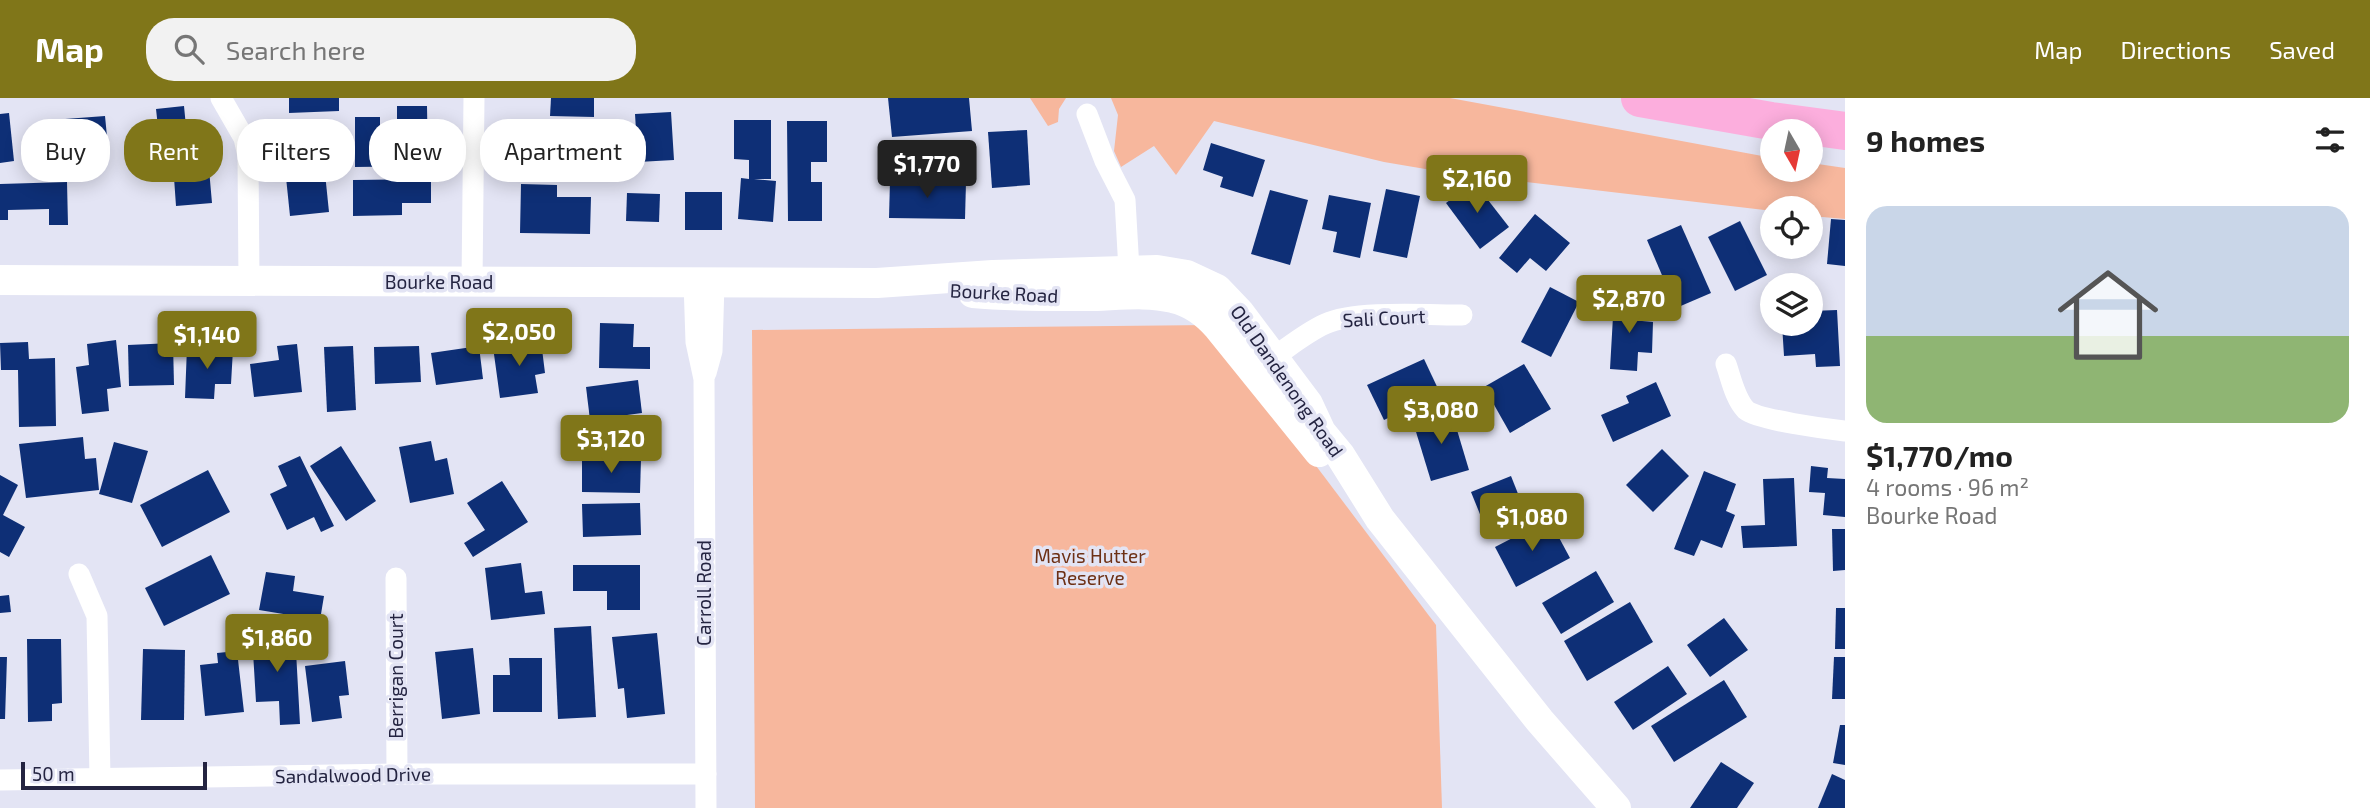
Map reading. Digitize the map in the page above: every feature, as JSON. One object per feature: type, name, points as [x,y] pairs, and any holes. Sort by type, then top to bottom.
[{"type":"highway","points":[[1640,98],[1845,131]]},
{"type":"main road","name":"Bourke Road","points":[[0,280],[249,283],[877,282],[993,295],[1130,283]]},
{"type":"main road","name":"Old Dandenong Road","points":[[1130,283],[1171,297],[1208,300],[1218,327],[1308,404],[1321,432],[1340,455],[1380,519],[1540,721],[1616,808]]},
{"type":"street","points":[[221,98],[244,138],[248,156],[249,283]]},
{"type":"street","points":[[472,282],[474,98]]},
{"type":"street","points":[[1087,114],[1105,161],[1124,197],[1130,283]]},
{"type":"street","name":"Carroll Road","points":[[704,283],[712,351],[704,379],[706,808]]},
{"type":"street","name":"Sali Court","points":[[1263,365],[1324,324],[1338,319],[1358,316],[1462,315]]},
{"type":"street","points":[[1726,364],[1740,399],[1750,412],[1791,423],[1845,431]]},
{"type":"street","points":[[79,574],[97,616],[100,778]]},
{"type":"street","name":"Berrigan Court","points":[[396,579],[397,774]]},
{"type":"street","name":"Sandalwood Drive","points":[[0,780],[397,774],[706,775]]},
{"type":"green space","points":[[1030,98],[1066,98],[1059,109],[1058,122],[1048,126]]},
{"type":"green space","points":[[1111,98],[1450,98],[1760,156],[1760,182],[1824,182],[1824,165],[1845,168],[1845,219],[1823,217],[1823,196],[1760,196],[1760,209],[1449,173],[1384,162],[1214,121],[1176,175],[1154,146],[1121,167],[1114,151],[1118,115]]},
{"type":"green space","name":"Mavis Hutter Reserve","points":[[1210,325],[1436,625],[1442,808],[755,808],[752,330]]},
{"type":"building","points":[[289,98],[339,98],[339,111],[289,113]]},
{"type":"building","points":[[551,98],[594,98],[594,117],[550,116]]},
{"type":"building","points":[[888,98],[969,98],[972,131],[892,137]]},
{"type":"building","points":[[184,106],[185,119],[157,119],[156,109]]},
{"type":"building","points":[[397,106],[427,106],[427,119],[397,119]]},
{"type":"building","points":[[671,112],[674,160],[646,162],[646,119],[635,119],[635,114]]},
{"type":"building","points":[[9,113],[14,161],[0,163],[0,114]]},
{"type":"building","points":[[105,116],[105,119],[65,119]]},
{"type":"building","points":[[355,117],[380,117],[369,119],[369,167],[355,167]]},
{"type":"building","points":[[734,120],[771,120],[771,179],[754,179],[776,181],[773,222],[738,219],[741,178],[749,179],[749,160],[734,159]]},
{"type":"building","points":[[787,121],[827,121],[827,162],[811,162],[811,182],[822,182],[822,221],[788,221]]},
{"type":"building","points":[[1027,130],[1030,185],[992,188],[988,132]]},
{"type":"building","points":[[1211,143],[1265,160],[1253,197],[1220,187],[1223,177],[1203,170]]},
{"type":"building","points":[[355,180],[431,182],[431,203],[402,203],[402,215],[353,216]]},
{"type":"building","points":[[890,181],[966,182],[965,219],[889,218]]},
{"type":"building","points":[[67,182],[68,225],[49,225],[49,209],[8,210],[8,220],[0,220],[0,184]]},
{"type":"building","points":[[174,182],[210,182],[212,203],[176,206]]},
{"type":"building","points":[[286,182],[326,182],[329,212],[290,216]]},
{"type":"building","points":[[1474,182],[1509,227],[1480,249],[1446,203]]},
{"type":"building","points":[[521,184],[557,185],[557,197],[591,197],[590,234],[520,233]]},
{"type":"building","points":[[1386,189],[1420,196],[1407,258],[1373,251]]},
{"type":"building","points":[[1270,190],[1308,200],[1290,265],[1251,254]]},
{"type":"building","points":[[685,192],[722,192],[722,230],[685,230]]},
{"type":"building","points":[[627,193],[660,194],[659,222],[626,221]]},
{"type":"building","points":[[1329,195],[1371,203],[1360,258],[1333,252],[1337,232],[1322,229]]},
{"type":"building","points":[[1535,214],[1570,243],[1546,271],[1530,258],[1517,273],[1499,258]]},
{"type":"building","points":[[1831,219],[1845,220],[1845,266],[1827,264]]},
{"type":"building","points":[[1740,221],[1766,273],[1760,273],[1760,278],[1735,291],[1708,237]]},
{"type":"building","points":[[1681,225],[1711,293],[1676,308],[1647,240]]},
{"type":"building","points":[[1550,287],[1579,302],[1551,357],[1521,342]]},
{"type":"building","points":[[1614,299],[1643,301],[1642,321],[1653,322],[1652,353],[1638,352],[1637,371],[1610,369]]},
{"type":"building","points":[[1837,310],[1840,366],[1816,367],[1815,354],[1784,356],[1783,336],[1823,336],[1823,311]]},
{"type":"building","points":[[600,323],[634,324],[633,347],[650,347],[650,369],[599,368]]},
{"type":"building","points":[[116,340],[121,387],[107,389],[109,411],[82,414],[76,367],[89,365],[87,344]]},
{"type":"building","points":[[541,341],[545,373],[535,375],[538,393],[500,398],[493,347]]},
{"type":"building","points":[[28,342],[29,359],[55,358],[56,426],[19,427],[18,370],[1,370],[0,343]]},
{"type":"building","points":[[173,343],[174,385],[129,386],[128,345]]},
{"type":"building","points":[[297,344],[302,392],[254,397],[250,364],[279,360],[277,346]]},
{"type":"building","points":[[353,346],[356,410],[327,412],[324,347]]},
{"type":"building","points":[[419,346],[421,382],[375,384],[374,347]]},
{"type":"building","points":[[479,346],[483,379],[436,385],[431,353]]},
{"type":"building","points":[[187,347],[233,349],[231,384],[215,384],[214,399],[185,398]]},
{"type":"building","points":[[1424,359],[1440,393],[1384,420],[1367,385]]},
{"type":"building","points":[[1524,364],[1551,409],[1510,433],[1484,387]]},
{"type":"building","points":[[638,380],[642,413],[590,420],[586,387]]},
{"type":"building","points":[[1656,382],[1671,416],[1613,442],[1601,415],[1629,403],[1626,396]]},
{"type":"building","points":[[1451,410],[1469,470],[1431,481],[1413,422]]},
{"type":"building","points":[[83,437],[85,459],[96,458],[99,490],[26,498],[19,444]]},
{"type":"building","points":[[431,441],[435,461],[447,458],[454,494],[410,503],[399,447]]},
{"type":"building","points":[[114,442],[148,451],[132,503],[99,494]]},
{"type":"building","points":[[341,446],[376,501],[346,521],[310,466]]},
{"type":"building","points":[[1662,449],[1689,476],[1653,512],[1626,485]]},
{"type":"building","points":[[300,456],[334,526],[321,532],[314,517],[287,530],[270,494],[287,486],[278,466]]},
{"type":"building","points":[[582,458],[641,459],[640,493],[582,492]]},
{"type":"building","points":[[1811,466],[1828,468],[1827,478],[1845,479],[1845,517],[1823,515],[1825,493],[1809,492]]},
{"type":"building","points":[[208,470],[230,512],[162,547],[140,505]]},
{"type":"building","points":[[1704,471],[1736,484],[1726,511],[1735,515],[1722,548],[1701,540],[1694,556],[1674,549]]},
{"type":"building","points":[[0,475],[18,485],[3,515],[25,527],[9,557],[0,552]]},
{"type":"building","points":[[1511,476],[1528,519],[1488,534],[1471,492]]},
{"type":"building","points":[[1794,478],[1797,546],[1743,548],[1741,526],[1765,525],[1763,479]]},
{"type":"building","points":[[502,481],[528,522],[473,557],[464,543],[485,530],[467,503]]},
{"type":"building","points":[[640,503],[641,535],[583,537],[582,504]]},
{"type":"building","points":[[1549,519],[1570,558],[1516,587],[1495,547]]},
{"type":"building","points":[[1832,529],[1845,529],[1845,570],[1833,571]]},
{"type":"building","points":[[211,555],[230,594],[164,626],[145,588]]},
{"type":"building","points":[[521,563],[525,593],[542,591],[545,614],[491,620],[485,568]]},
{"type":"building","points":[[573,565],[640,565],[640,610],[607,610],[607,591],[573,591]]},
{"type":"building","points":[[1596,571],[1614,602],[1561,634],[1542,603]]},
{"type":"building","points":[[266,572],[295,576],[293,591],[324,596],[320,620],[259,610]]},
{"type":"building","points":[[9,595],[11,612],[0,613],[0,596]]},
{"type":"building","points":[[1630,602],[1653,642],[1587,681],[1564,641]]},
{"type":"building","points":[[1836,608],[1845,608],[1845,649],[1835,649]]},
{"type":"building","points":[[1724,618],[1748,650],[1710,677],[1687,645]]},
{"type":"building","points":[[591,626],[596,717],[558,719],[554,628]]},
{"type":"building","points":[[295,633],[300,724],[280,725],[279,701],[256,702],[252,635]]},
{"type":"building","points":[[657,633],[665,714],[627,718],[624,688],[618,689],[612,637]]},
{"type":"building","points":[[27,639],[61,639],[62,703],[52,704],[52,721],[28,722]]},
{"type":"building","points":[[473,648],[480,714],[442,719],[435,652]]},
{"type":"building","points":[[143,649],[185,650],[184,720],[141,720]]},
{"type":"building","points":[[237,651],[244,712],[205,716],[200,665],[218,663],[217,653]]},
{"type":"building","points":[[0,657],[7,657],[5,719],[0,719]]},
{"type":"building","points":[[1834,657],[1845,657],[1845,699],[1832,699]]},
{"type":"building","points":[[509,658],[542,658],[542,712],[493,712],[493,675],[510,675]]},
{"type":"building","points":[[345,661],[349,695],[339,696],[342,718],[312,722],[305,666]]},
{"type":"building","points":[[1668,666],[1687,694],[1633,730],[1614,702]]},
{"type":"building","points":[[1724,680],[1747,717],[1674,762],[1651,726]]},
{"type":"building","points":[[1840,725],[1845,725],[1845,765],[1833,763]]},
{"type":"building","points":[[1721,762],[1754,783],[1737,808],[1690,808]]},
{"type":"building","points":[[1832,774],[1845,780],[1845,808],[1818,808]]}]
